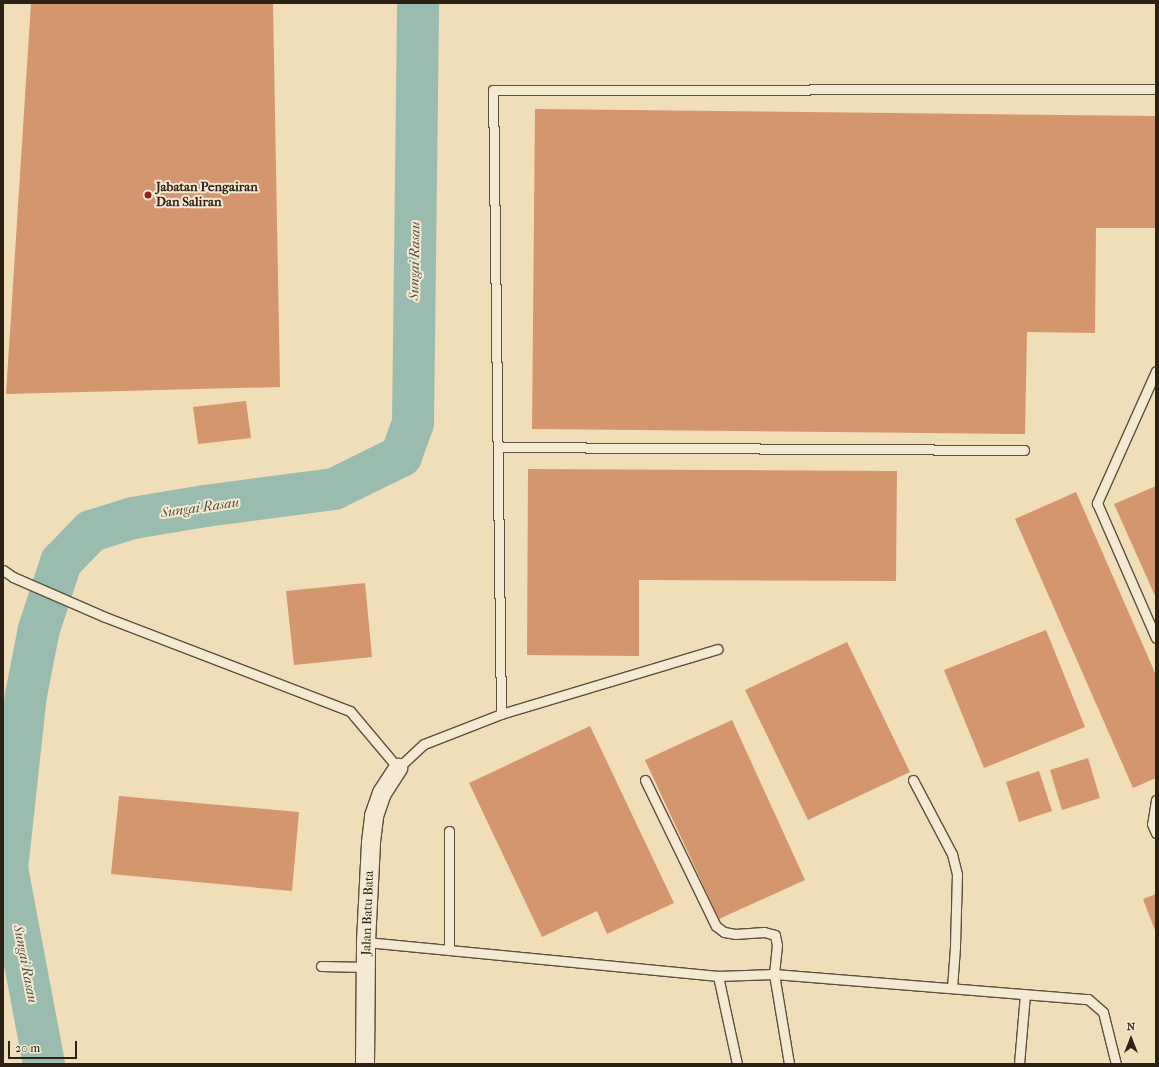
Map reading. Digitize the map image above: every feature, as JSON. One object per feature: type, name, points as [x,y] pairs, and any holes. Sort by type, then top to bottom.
[{"type":"street","name":"Jalan Batu Bata","points":[[365,1064],[366,942],[370,842],[374,816],[382,793],[398,768]]},
{"type":"lane","points":[[501,714],[493,90],[1156,89]]},
{"type":"lane","points":[[1156,371],[1097,503],[1156,638]]},
{"type":"lane","points":[[498,447],[1024,450]]},
{"type":"lane","points":[[3,570],[13,577],[105,618],[350,711],[398,768],[424,744],[501,714],[716,649]]},
{"type":"lane","points":[[645,780],[716,926],[724,932],[735,934],[764,932],[775,935],[777,946],[774,974],[789,1064]]},
{"type":"lane","points":[[913,780],[952,854],[957,874],[952,988]]},
{"type":"lane","points":[[1156,800],[1152,824],[1156,833]]},
{"type":"lane","points":[[449,831],[449,949]]},
{"type":"lane","points":[[366,942],[718,976],[774,974],[1088,999],[1103,1012],[1116,1064]]},
{"type":"lane","points":[[321,966],[366,967]]},
{"type":"lane","points":[[718,976],[737,1064]]},
{"type":"lane","points":[[1019,1064],[1025,994]]},
{"type":"building","name":"Jabatan Pengairan Dan Saliran","points":[[31,3],[273,3],[280,387],[6,394]]},
{"type":"building","points":[[535,109],[1156,116],[1156,228],[1096,228],[1095,333],[1027,332],[1025,434],[532,429]]},
{"type":"building","points":[[246,401],[251,438],[198,444],[193,407]]},
{"type":"building","points":[[528,469],[897,471],[896,581],[639,580],[639,656],[527,655]]},
{"type":"building","points":[[1156,486],[1156,598],[1114,504]]},
{"type":"building","points":[[1076,492],[1156,675],[1156,778],[1133,788],[1015,519]]},
{"type":"building","points":[[365,583],[372,657],[294,665],[286,591]]},
{"type":"building","points":[[1046,630],[1085,727],[984,768],[944,670]]},
{"type":"building","points":[[847,642],[910,772],[808,820],[745,690]]},
{"type":"building","points":[[732,720],[805,880],[719,919],[645,760]]},
{"type":"building","points":[[590,726],[674,903],[607,934],[597,911],[542,937],[469,783]]},
{"type":"building","points":[[1088,758],[1100,798],[1062,810],[1050,770]]},
{"type":"building","points":[[1039,771],[1052,811],[1019,822],[1006,782]]},
{"type":"building","points":[[119,796],[299,812],[292,891],[111,874]]},
{"type":"building","points":[[1156,894],[1156,933],[1143,899]]},
{"type":"waterway","name":"Sungai Rasau","points":[[44,1064],[7,869],[26,695],[39,629],[61,562],[91,531],[133,518],[205,506],[334,489],[401,456],[413,423],[418,3]]},
{"type":"place","name":"Jabatan Pengairan Dan Saliran","points":[[148,195]]}]
